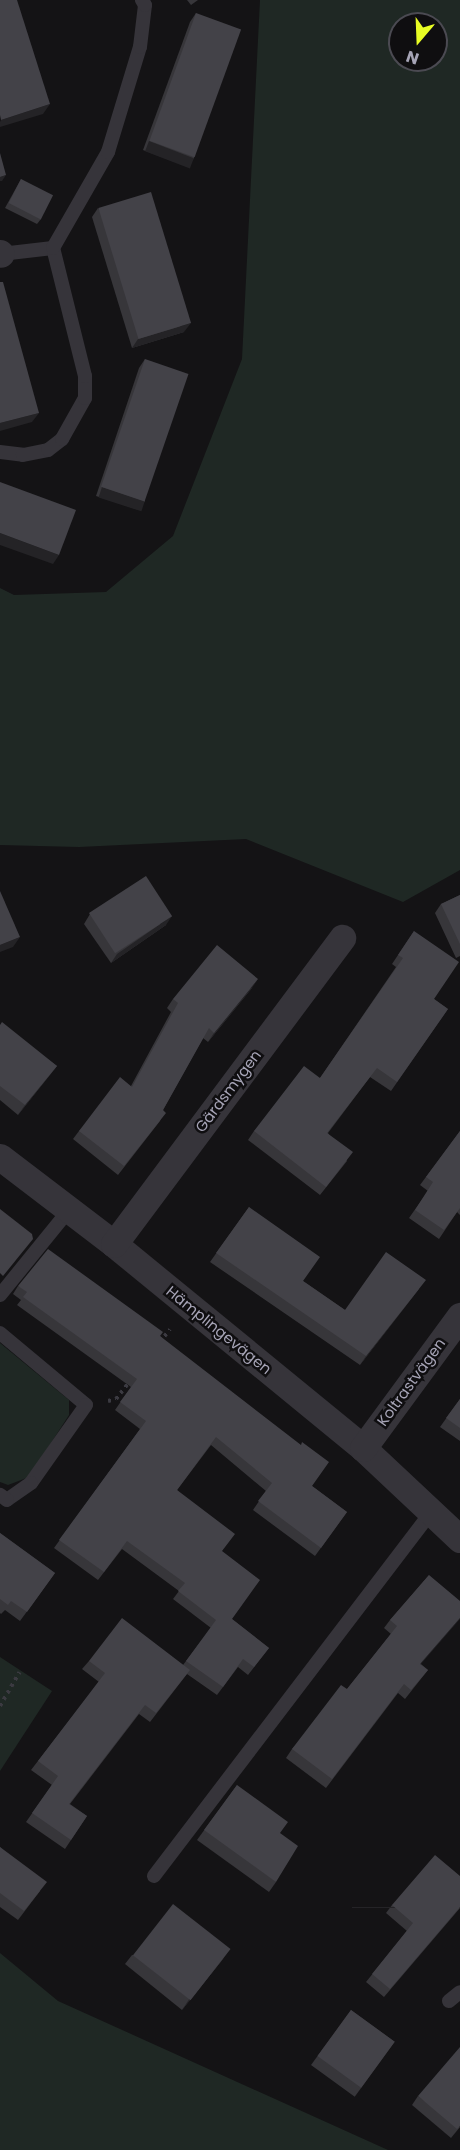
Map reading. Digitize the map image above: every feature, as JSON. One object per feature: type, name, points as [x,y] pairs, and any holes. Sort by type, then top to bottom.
[{"type":"street","name":"Gärdsmygen","points":[[114,1244],[342,938]]},
{"type":"street","name":"Hämplingevägen","points":[[0,1157],[114,1244],[363,1448],[430,1514],[460,1539]]},
{"type":"street","name":"Koltrastvägen","points":[[363,1448],[460,1316]]},
{"type":"lane","points":[[0,452],[23,456],[48,450],[67,431],[85,398],[85,376],[53,248],[108,152],[140,47],[145,5],[142,0]]},
{"type":"lane","points":[[0,254],[53,248]]},
{"type":"lane","points":[[0,1295],[69,1210]]},
{"type":"lane","points":[[0,1333],[86,1405],[32,1483],[7,1500],[0,1495]]},
{"type":"lane","points":[[154,1876],[430,1514]]},
{"type":"path","points":[[152,1352],[189,1305]]},
{"type":"path","points":[[86,1405],[116,1399],[138,1371]]},
{"type":"path","points":[[0,1706],[20,1672]]},
{"type":"shaded area","points":[[260,0],[460,0],[460,870],[403,902],[246,839],[79,847],[0,845],[0,588],[14,595],[106,592],[173,536],[242,359]]},
{"type":"shaded area","points":[[0,1343],[69,1400],[69,1415],[29,1477],[8,1485],[0,1482]]},
{"type":"shaded area","points":[[0,1657],[52,1691],[0,1771]]},
{"type":"shaded area","points":[[0,1953],[58,2001],[388,2150],[0,2150]]},
{"type":"building","points":[[0,0],[17,0],[50,104],[1,120],[0,115]]},
{"type":"building","points":[[196,13],[241,29],[195,157],[149,141]]},
{"type":"building","points":[[0,153],[6,175],[0,177]]},
{"type":"building","points":[[21,179],[53,195],[41,219],[9,203]]},
{"type":"building","points":[[151,192],[191,323],[138,339],[98,208]]},
{"type":"building","points":[[0,282],[3,282],[39,413],[0,423]]},
{"type":"building","points":[[145,359],[188,374],[145,502],[101,487]]},
{"type":"building","points":[[0,482],[76,510],[59,555],[0,533]]},
{"type":"building","points":[[146,876],[172,916],[115,953],[89,913]]},
{"type":"building","points":[[0,891],[20,937],[0,945]]},
{"type":"building","points":[[460,895],[460,944],[441,904]]},
{"type":"building","points":[[414,931],[459,962],[434,999],[448,1009],[397,1082],[377,1068],[327,1133],[353,1152],[326,1187],[254,1131],[304,1066],[320,1078],[403,958],[398,955]]},
{"type":"building","points":[[217,945],[258,979],[214,1033],[209,1028],[163,1110],[166,1113],[124,1166],[79,1131],[120,1077],[132,1087],[178,1003],[173,999]]},
{"type":"building","points":[[2,1022],[57,1066],[25,1105],[0,1086],[0,1025]]},
{"type":"building","points":[[460,1131],[460,1208],[444,1230],[415,1210],[433,1182],[426,1177]]},
{"type":"building","points":[[249,1207],[320,1257],[303,1281],[345,1310],[386,1252],[426,1280],[366,1356],[216,1253]]},
{"type":"building","points":[[0,1209],[32,1234],[33,1239],[3,1276],[0,1273]]},
{"type":"building","points":[[48,1249],[163,1332],[160,1336],[301,1445],[302,1442],[329,1462],[312,1486],[347,1512],[321,1548],[258,1501],[272,1483],[216,1437],[177,1490],[235,1534],[222,1551],[260,1580],[232,1619],[269,1648],[254,1667],[243,1659],[223,1687],[186,1661],[216,1620],[178,1591],[185,1583],[127,1541],[104,1572],[59,1540],[146,1421],[120,1402],[137,1379],[23,1297],[27,1292],[18,1286]]},
{"type":"building","points":[[460,1399],[460,1428],[446,1418]]},
{"type":"building","points":[[0,1533],[55,1573],[27,1612],[11,1601],[8,1605],[0,1599]]},
{"type":"building","points":[[429,1575],[460,1601],[460,1618],[420,1664],[428,1670],[411,1690],[404,1684],[332,1779],[292,1749],[341,1685],[347,1689],[397,1626],[390,1620]]},
{"type":"building","points":[[122,1618],[190,1670],[156,1713],[145,1705],[69,1804],[87,1816],[71,1840],[32,1813],[58,1776],[38,1761],[105,1673],[89,1661]]},
{"type":"building","points":[[237,1785],[288,1822],[280,1833],[298,1846],[276,1882],[204,1830]]},
{"type":"building","points":[[0,1847],[47,1882],[24,1911],[0,1893]]},
{"type":"building","points":[[435,1855],[460,1876],[460,1907],[390,1989],[372,1974],[413,1923],[392,1905]]},
{"type":"building","points":[[173,1904],[231,1949],[191,2000],[133,1955]]},
{"type":"building","points":[[351,2010],[395,2042],[361,2088],[317,2056]]},
{"type":"building","points":[[460,2047],[460,2126],[457,2129],[418,2096]]}]
